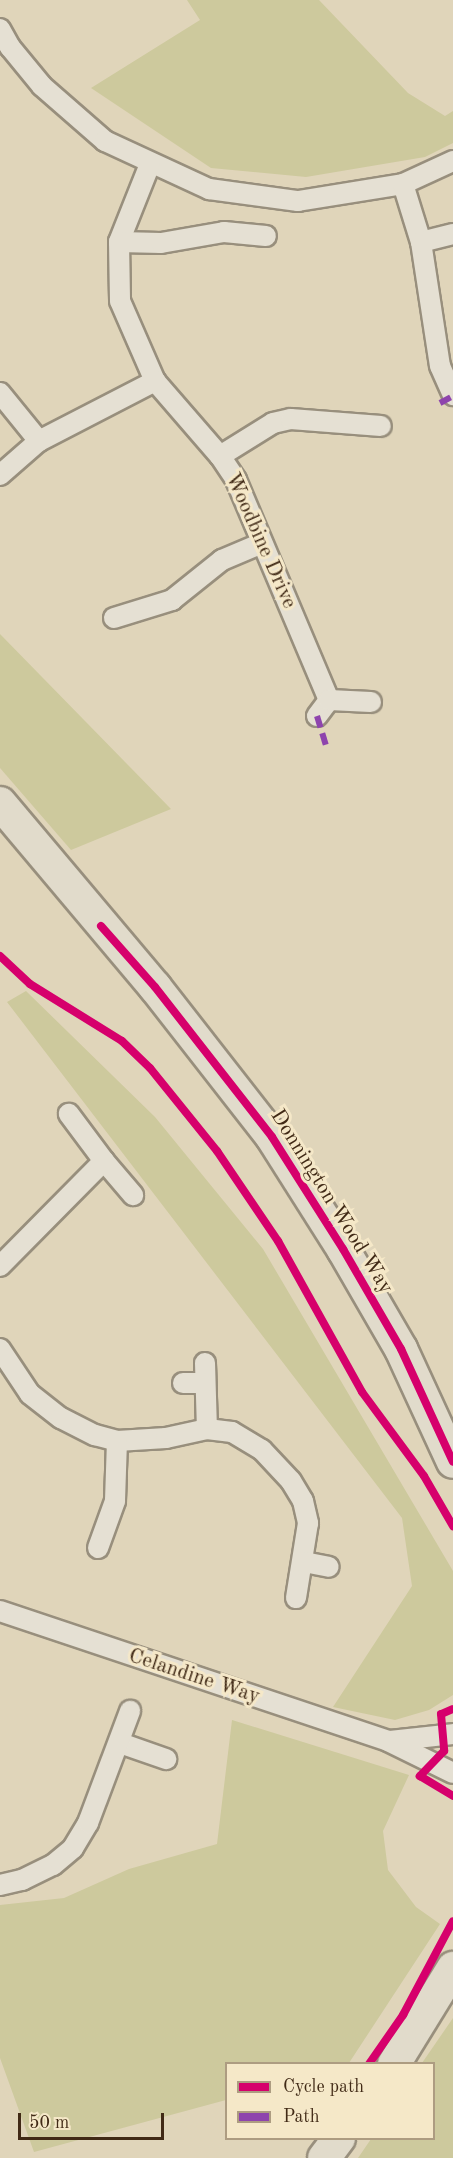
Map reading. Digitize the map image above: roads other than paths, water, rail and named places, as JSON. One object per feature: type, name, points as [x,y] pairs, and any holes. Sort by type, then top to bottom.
[{"type":"main road","name":"Donnington Wood Way","points":[[0,803],[155,987],[272,1137],[343,1248],[400,1349],[453,1462]]},
{"type":"main road","points":[[395,2062],[453,1968]]},
{"type":"main road","points":[[324,2158],[338,2140]]},
{"type":"street","points":[[0,29],[36,78],[72,114],[105,141],[150,164],[209,189],[297,201],[403,184],[453,161]]},
{"type":"street","name":"Woodbine Drive","points":[[150,164],[119,242],[120,301],[155,381],[220,456],[236,480],[329,700]]},
{"type":"street","points":[[403,184],[421,242],[440,366],[453,395]]},
{"type":"street","points":[[119,242],[160,243],[224,232],[266,236]]},
{"type":"street","points":[[421,242],[453,234]]},
{"type":"street","points":[[0,475],[39,441],[155,381]]},
{"type":"street","points":[[0,393],[39,441]]},
{"type":"street","points":[[220,456],[273,423],[291,419],[381,426]]},
{"type":"street","points":[[114,618],[172,600],[222,560],[262,543]]},
{"type":"street","points":[[317,716],[329,700],[371,702]]},
{"type":"street","points":[[69,1114],[132,1195]]},
{"type":"street","points":[[0,1266],[104,1161]]},
{"type":"street","points":[[0,1349],[30,1394],[60,1418],[117,1441],[166,1438],[207,1430],[248,1439],[291,1481],[303,1501],[308,1523],[304,1562],[296,1598]]},
{"type":"street","points":[[204,1363],[203,1383],[207,1430]]},
{"type":"street","points":[[183,1383],[203,1383]]},
{"type":"street","points":[[98,1548],[115,1502],[117,1441]]},
{"type":"street","points":[[304,1562],[328,1567]]},
{"type":"street","name":"Celandine Way","points":[[0,1611],[388,1741],[453,1773]]},
{"type":"street","points":[[0,1885],[22,1880],[53,1865],[73,1848],[88,1823],[120,1743],[130,1710]]},
{"type":"street","name":"Celandine Way","points":[[388,1741],[453,1734]]},
{"type":"street","points":[[120,1743],[166,1759]]}]
